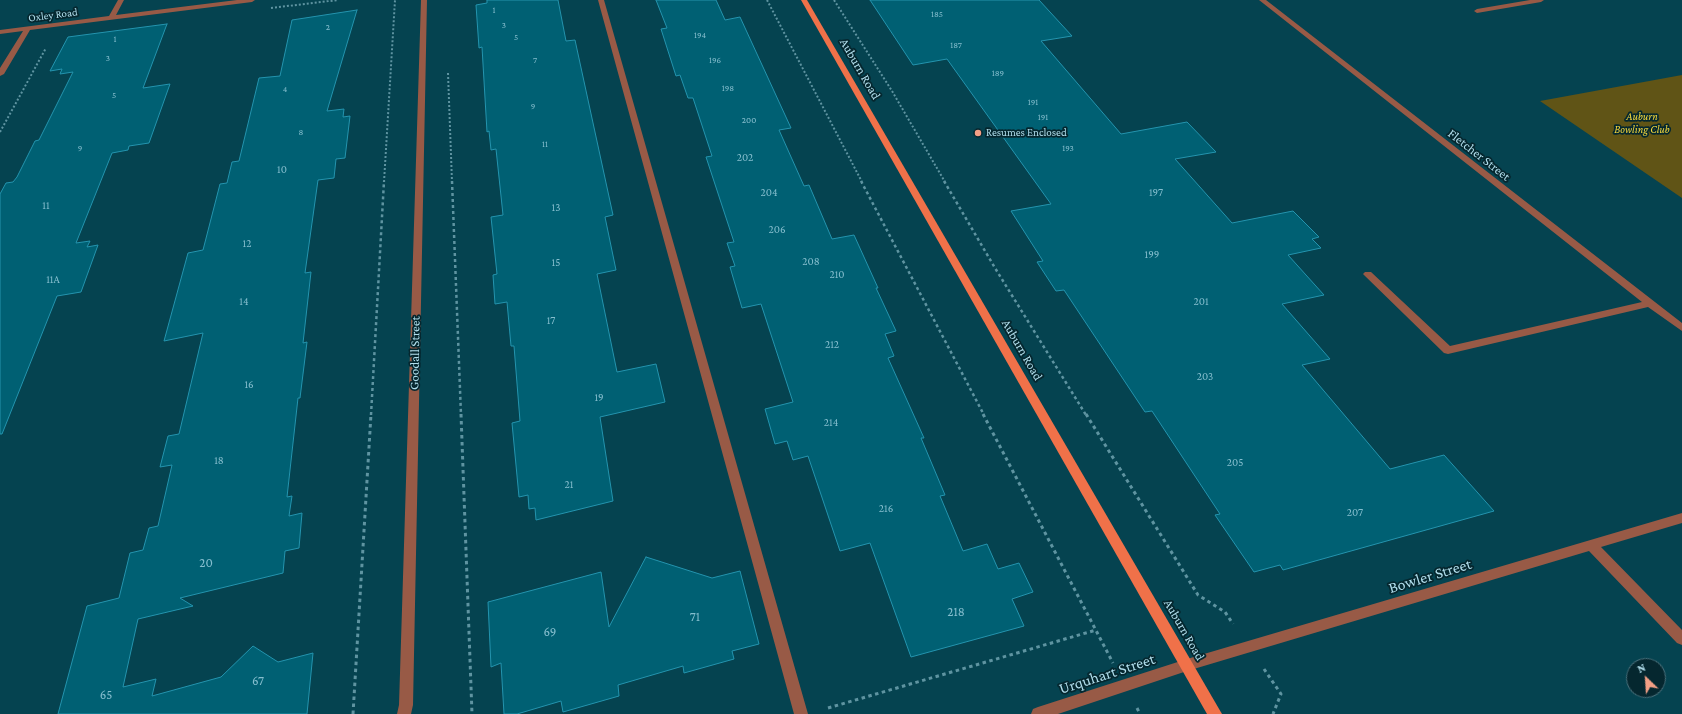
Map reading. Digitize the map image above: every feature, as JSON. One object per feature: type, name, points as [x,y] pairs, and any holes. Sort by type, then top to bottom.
[{"type":"main road","name":"Auburn Road","points":[[804,0],[1215,714]]},
{"type":"street","points":[[112,17],[120,0]]},
{"type":"street","name":"Oxley Road","points":[[0,32],[252,0]]},
{"type":"street","name":"Goodall Street","points":[[406,711],[424,0]]},
{"type":"street","points":[[601,0],[801,714]]},
{"type":"street","name":"Fletcher Street","points":[[1262,0],[1682,328]]},
{"type":"street","points":[[1477,11],[1541,0]]},
{"type":"street","points":[[0,74],[28,28]]},
{"type":"street","points":[[1368,274],[1448,350],[1650,303]]},
{"type":"street","name":"Bowler Street","points":[[1187,665],[1682,518]]},
{"type":"street","points":[[1591,545],[1682,639]]},
{"type":"street","name":"Urquhart Street","points":[[1038,714],[1187,665]]},
{"type":"path","points":[[354,714],[394,0]]},
{"type":"path","points":[[767,0],[1140,714]]},
{"type":"path","points":[[834,0],[892,91],[996,268],[1198,595],[1225,612],[1281,694],[1274,714]]},
{"type":"path","points":[[0,132],[49,42]]},
{"type":"path","points":[[448,71],[472,714]]},
{"type":"path","points":[[824,710],[1096,630]]},
{"type":"green space","name":"Auburn Bowling Club","points":[[1682,75],[1682,198],[1540,101]]},
{"type":"building","points":[[487,0],[558,0],[566,41],[575,40],[613,215],[605,217],[616,270],[597,274],[617,372],[656,364],[665,402],[600,417],[613,501],[536,520],[535,508],[529,509],[528,495],[519,497],[512,423],[520,421],[514,346],[511,346],[507,302],[495,304],[493,275],[497,274],[491,217],[503,215],[496,149],[491,150],[489,131],[487,132],[482,47],[479,48],[476,5],[487,3]]},
{"type":"building","points":[[656,0],[716,0],[725,20],[740,17],[791,128],[779,130],[804,186],[809,185],[832,239],[854,235],[896,331],[885,334],[894,356],[888,358],[924,438],[921,438],[945,495],[940,496],[963,551],[987,544],[998,569],[1019,563],[1033,592],[1012,599],[1024,626],[911,657],[870,543],[840,551],[808,456],[793,460],[787,441],[775,444],[765,409],[793,402],[761,304],[742,308],[730,267],[735,266],[727,243],[734,242],[706,157],[712,156],[693,98],[688,98],[680,75],[676,76],[661,29],[667,28]]},
{"type":"building","points":[[870,0],[1039,0],[1072,36],[1041,41],[1121,134],[1187,122],[1216,152],[1175,159],[1232,223],[1293,211],[1319,237],[1312,239],[1321,248],[1288,255],[1324,295],[1282,304],[1330,359],[1302,365],[1390,469],[1444,455],[1494,511],[1283,570],[1280,565],[1254,572],[1215,515],[1220,514],[1152,411],[1145,412],[1064,290],[1056,291],[1037,262],[1043,261],[1011,211],[1051,204],[947,59],[913,65]]},
{"type":"building","points":[[357,10],[327,111],[344,109],[343,117],[350,116],[345,158],[336,159],[334,178],[318,180],[305,273],[311,272],[303,343],[307,342],[300,398],[298,398],[287,497],[292,496],[289,516],[302,513],[299,548],[285,551],[283,573],[180,598],[193,606],[138,619],[123,687],[156,679],[152,696],[221,677],[253,646],[278,662],[313,653],[307,714],[58,714],[87,606],[119,598],[130,553],[143,550],[149,528],[158,526],[172,465],[160,467],[168,436],[179,434],[203,333],[164,341],[188,253],[203,250],[220,184],[227,183],[232,162],[239,161],[259,78],[280,76],[292,20]]},
{"type":"building","points":[[167,24],[143,88],[170,84],[149,143],[129,146],[128,150],[112,153],[76,243],[90,241],[87,247],[98,245],[81,292],[57,296],[2,434],[0,434],[0,194],[6,183],[13,182],[17,177],[35,141],[39,140],[73,72],[60,74],[62,69],[50,71],[68,37]]},
{"type":"building","points":[[646,557],[712,578],[740,571],[759,644],[732,651],[734,659],[684,673],[683,666],[618,685],[619,696],[563,712],[561,701],[517,714],[504,714],[501,663],[491,667],[488,602],[601,572],[609,627]]},
{"type":"place","name":"Resumes Enclosed","points":[[978,133]]}]
